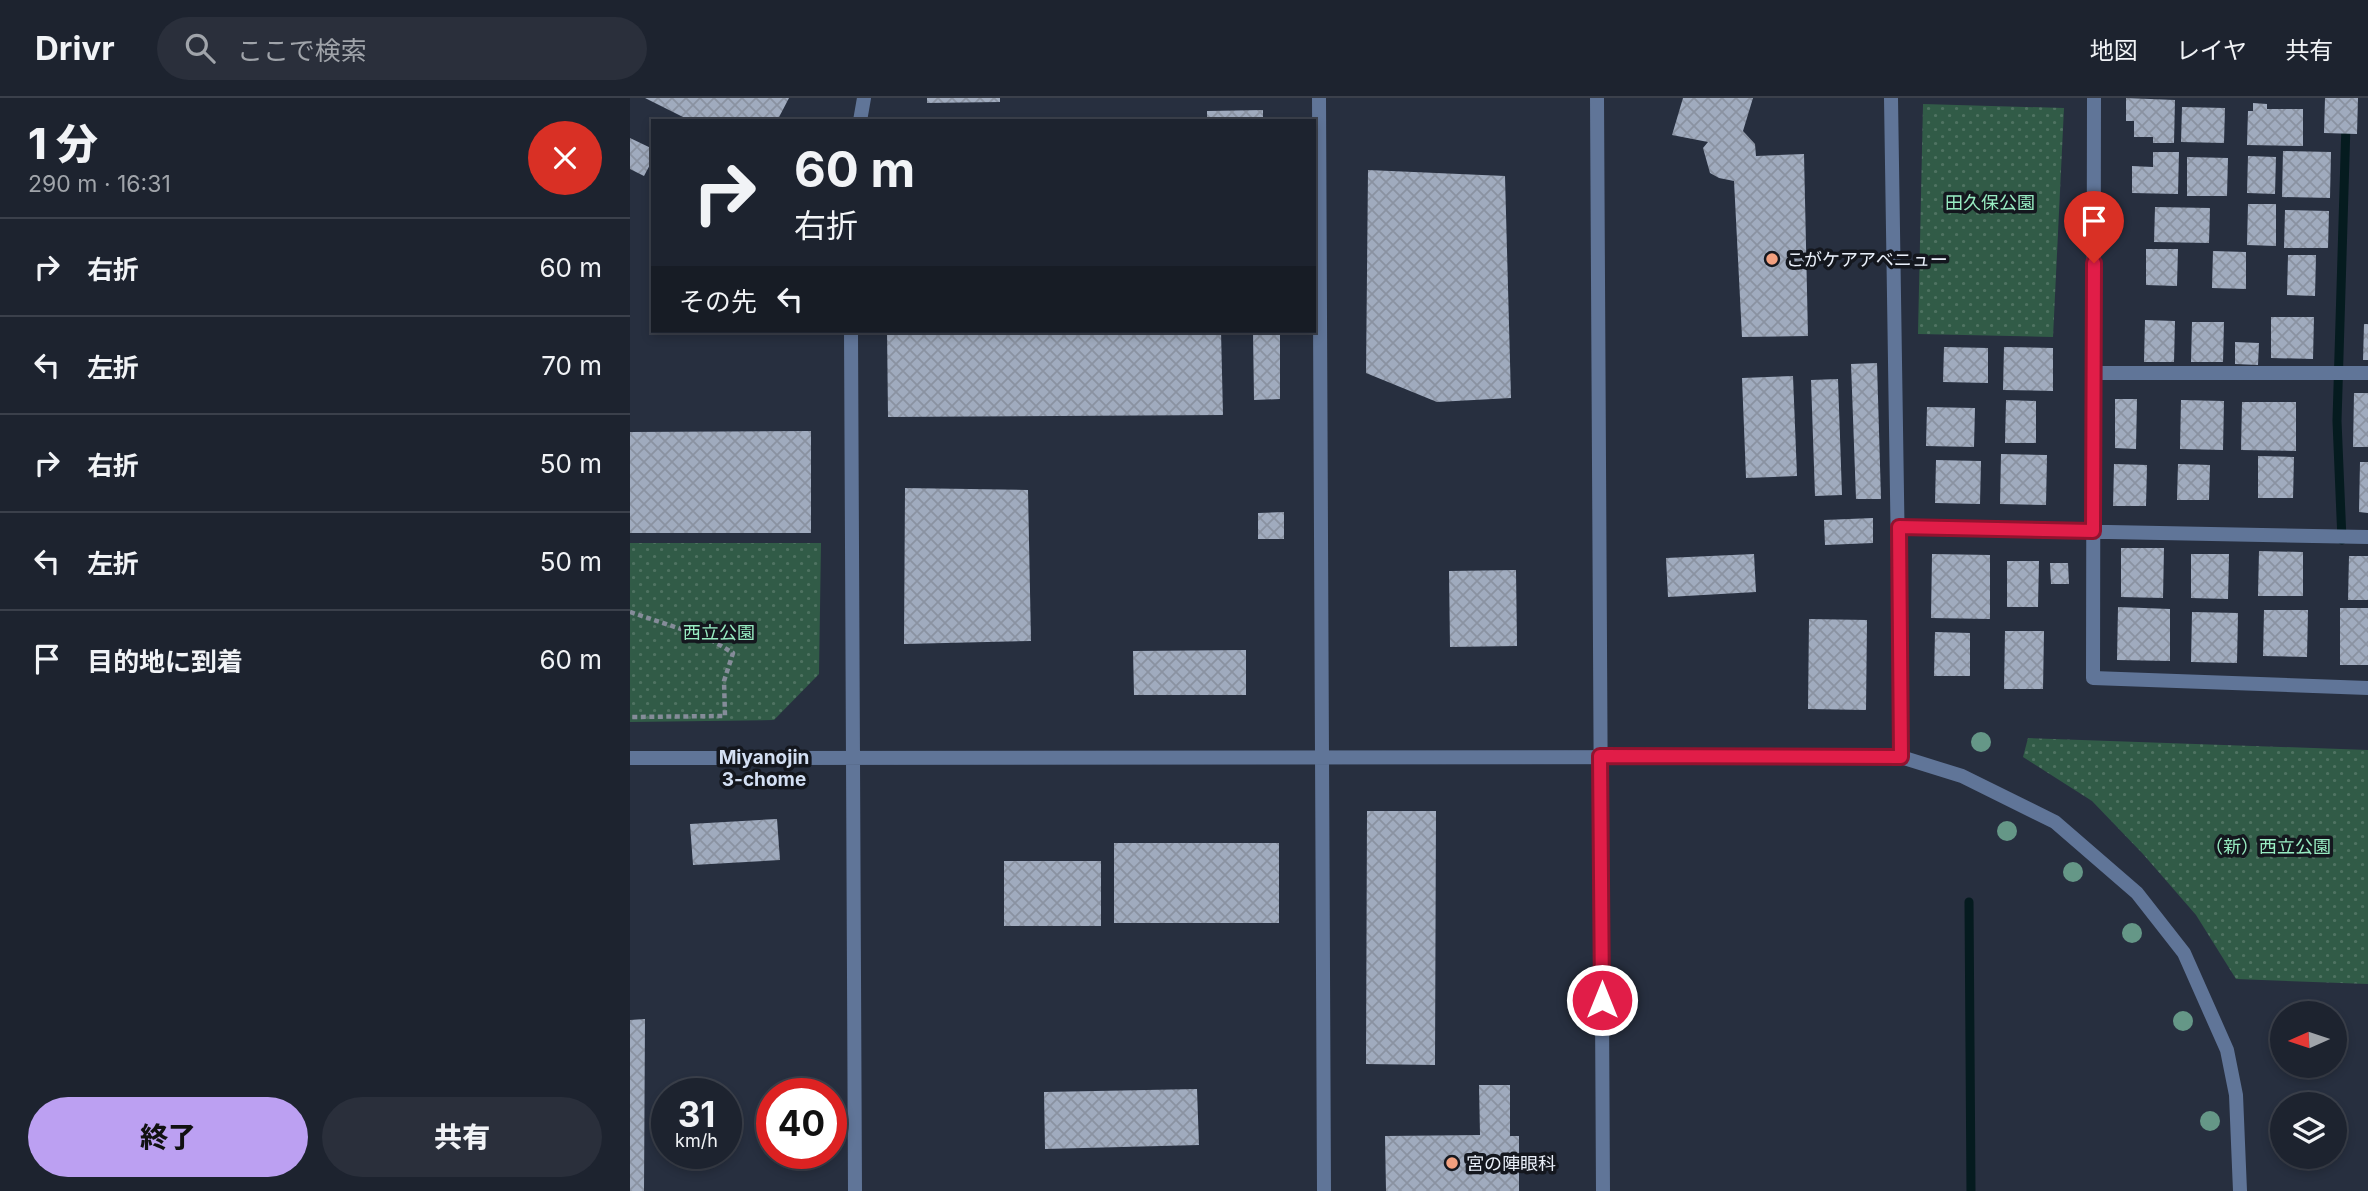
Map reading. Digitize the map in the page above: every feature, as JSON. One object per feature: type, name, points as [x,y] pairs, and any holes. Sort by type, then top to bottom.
[{"type":"street","points":[[860,119],[864,98]]},
{"type":"street","points":[[1318,98],[1324,1191]]},
{"type":"street","points":[[1597,98],[1603,1191]]},
{"type":"street","points":[[1891,98],[1901,757]]},
{"type":"street","points":[[2094,98],[2093,678],[2368,688]]},
{"type":"street","points":[[851,333],[855,1191]]},
{"type":"street","points":[[2093,373],[2368,373]]},
{"type":"street","points":[[1899,527],[2368,537]]},
{"type":"street","points":[[630,758],[1901,757],[1962,776],[2054,822],[2137,893],[2184,953],[2227,1050],[2236,1095],[2240,1191]]},
{"type":"path","points":[[630,612],[708,638],[733,653],[724,681],[725,716],[630,717]]},
{"type":"green space","name":"田久保公園","points":[[1923,104],[2064,108],[2053,337],[1918,334]]},
{"type":"green space","name":"西立公園","points":[[630,543],[821,543],[819,674],[774,720],[630,722]]},
{"type":"green space","name":"（新）西立公園","points":[[2028,738],[2368,750],[2368,984],[2236,979],[2196,915],[2143,854],[2092,801],[2023,757]]},
{"type":"building","points":[[645,98],[789,98],[778,119],[687,119]]},
{"type":"building","points":[[927,98],[1000,98],[1000,102],[927,103]]},
{"type":"building","name":"こがケアアベニュー","points":[[1683,98],[1753,98],[1743,131],[1755,144],[1756,156],[1804,154],[1808,336],[1742,337],[1734,181],[1710,173],[1703,148],[1708,142],[1672,135]]},
{"type":"building","points":[[2126,98],[2175,100],[2174,143],[2153,143],[2153,137],[2134,137],[2134,121],[2126,121]]},
{"type":"building","points":[[2325,98],[2358,98],[2357,134],[2324,133]]},
{"type":"building","points":[[2253,103],[2267,104],[2267,109],[2303,109],[2303,146],[2247,145],[2248,111],[2253,111]]},
{"type":"building","points":[[2182,107],[2225,108],[2224,143],[2181,142]]},
{"type":"building","points":[[1263,110],[1263,119],[1207,119],[1207,111]]},
{"type":"building","points":[[630,138],[651,148],[651,163],[644,176],[630,169]]},
{"type":"building","points":[[2283,151],[2331,152],[2330,198],[2282,197]]},
{"type":"building","points":[[2153,152],[2179,152],[2178,194],[2132,193],[2132,166],[2153,167]]},
{"type":"building","points":[[2248,156],[2276,157],[2275,194],[2247,193]]},
{"type":"building","points":[[2187,157],[2228,158],[2227,196],[2187,196]]},
{"type":"building","points":[[1368,170],[1505,176],[1511,398],[1437,402],[1366,373]]},
{"type":"building","points":[[2248,204],[2276,204],[2276,246],[2247,245]]},
{"type":"building","points":[[2155,207],[2210,208],[2209,243],[2154,242]]},
{"type":"building","points":[[2285,210],[2329,211],[2328,248],[2284,248]]},
{"type":"building","points":[[2146,249],[2178,249],[2177,286],[2146,285]]},
{"type":"building","points":[[2213,251],[2246,252],[2246,289],[2212,288]]},
{"type":"building","points":[[2288,255],[2316,255],[2315,296],[2287,295]]},
{"type":"building","points":[[2271,317],[2314,317],[2313,359],[2271,358]]},
{"type":"building","points":[[2145,320],[2175,321],[2174,362],[2144,362]]},
{"type":"building","points":[[2192,322],[2224,322],[2223,362],[2191,362]]},
{"type":"building","points":[[2364,324],[2368,324],[2368,360],[2363,360]]},
{"type":"building","points":[[887,333],[1221,333],[1223,415],[888,417]]},
{"type":"building","points":[[1253,333],[1280,333],[1280,399],[1254,400]]},
{"type":"building","points":[[2235,342],[2259,343],[2258,365],[2235,364]]},
{"type":"building","points":[[1944,347],[1988,348],[1988,383],[1943,382]]},
{"type":"building","points":[[2004,347],[2053,348],[2053,391],[2003,390]]},
{"type":"building","points":[[1877,363],[1881,499],[1856,499],[1851,364]]},
{"type":"building","points":[[1793,376],[1797,476],[1746,478],[1742,378]]},
{"type":"building","points":[[1838,379],[1842,495],[1815,496],[1811,380]]},
{"type":"building","points":[[2354,393],[2368,393],[2368,447],[2353,447]]},
{"type":"building","points":[[2115,399],[2137,399],[2136,449],[2115,448]]},
{"type":"building","points":[[2006,400],[2036,401],[2036,443],[2005,443]]},
{"type":"building","points":[[2181,400],[2224,401],[2223,450],[2180,449]]},
{"type":"building","points":[[2242,402],[2296,402],[2296,451],[2241,450]]},
{"type":"building","points":[[1927,407],[1975,408],[1974,447],[1926,446]]},
{"type":"building","points":[[811,431],[811,533],[630,533],[630,432]]},
{"type":"building","points":[[2001,454],[2047,455],[2046,505],[2000,504]]},
{"type":"building","points":[[2258,456],[2294,457],[2293,498],[2258,498]]},
{"type":"building","points":[[1936,460],[1981,461],[1980,504],[1935,503]]},
{"type":"building","points":[[2360,462],[2368,462],[2368,513],[2359,512]]},
{"type":"building","points":[[2114,464],[2147,465],[2146,506],[2113,506]]},
{"type":"building","points":[[2178,464],[2210,465],[2209,500],[2177,500]]},
{"type":"building","points":[[905,488],[1028,490],[1031,641],[904,644]]},
{"type":"building","points":[[1284,512],[1284,539],[1258,539],[1258,513]]},
{"type":"building","points":[[1873,518],[1873,543],[1825,545],[1824,520]]},
{"type":"building","points":[[2121,548],[2164,548],[2163,598],[2121,597]]},
{"type":"building","points":[[2259,551],[2303,552],[2303,596],[2258,596]]},
{"type":"building","points":[[1754,554],[1756,592],[1668,597],[1666,558]]},
{"type":"building","points":[[1932,554],[1990,555],[1990,619],[1931,618]]},
{"type":"building","points":[[2191,554],[2229,554],[2228,599],[2191,598]]},
{"type":"building","points":[[2349,556],[2368,556],[2368,600],[2348,600]]},
{"type":"building","points":[[2007,561],[2039,561],[2038,607],[2007,607]]},
{"type":"building","points":[[2050,563],[2068,563],[2069,584],[2051,584]]},
{"type":"building","points":[[1516,570],[1517,646],[1450,647],[1449,571]]},
{"type":"building","points":[[2118,607],[2170,609],[2170,661],[2117,660]]},
{"type":"building","points":[[2340,608],[2368,608],[2368,665],[2340,665]]},
{"type":"building","points":[[2264,610],[2308,610],[2307,657],[2263,656]]},
{"type":"building","points":[[2192,612],[2238,613],[2237,663],[2191,662]]},
{"type":"building","points":[[1809,619],[1867,620],[1866,710],[1808,709]]},
{"type":"building","points":[[2005,631],[2044,631],[2043,689],[2004,689]]},
{"type":"building","points":[[1935,632],[1970,633],[1970,676],[1934,676]]},
{"type":"building","points":[[1246,650],[1246,695],[1134,695],[1133,651]]},
{"type":"building","points":[[1367,811],[1436,811],[1435,1065],[1366,1064]]},
{"type":"building","points":[[777,819],[780,860],[693,865],[690,824]]},
{"type":"building","points":[[1114,843],[1279,843],[1279,923],[1114,923]]},
{"type":"building","points":[[1004,861],[1101,861],[1101,926],[1004,926]]},
{"type":"building","points":[[645,1019],[644,1191],[630,1191],[630,1020]]},
{"type":"building","name":"宮の陣眼科","points":[[1479,1085],[1510,1085],[1510,1136],[1519,1136],[1519,1191],[1386,1191],[1385,1136],[1480,1135]]},
{"type":"building","points":[[1197,1089],[1199,1145],[1045,1149],[1044,1092]]},
{"type":"waterway","points":[[2342,540],[2337,421],[2346,124]]},
{"type":"waterway","points":[[1969,902],[1971,1191]]},
{"type":"place","name":"こがケアアベニュー","points":[[1772,259]]},
{"type":"place","name":"宮の陣眼科","points":[[1452,1163]]},
{"type":"district","name":"Miyanojin 3-chome","points":[[764,768]]},
{"type":"route","points":[[1602,1000],[1600,756],[1901,757],[1899,527],[2093,531],[2094,263]]}]
